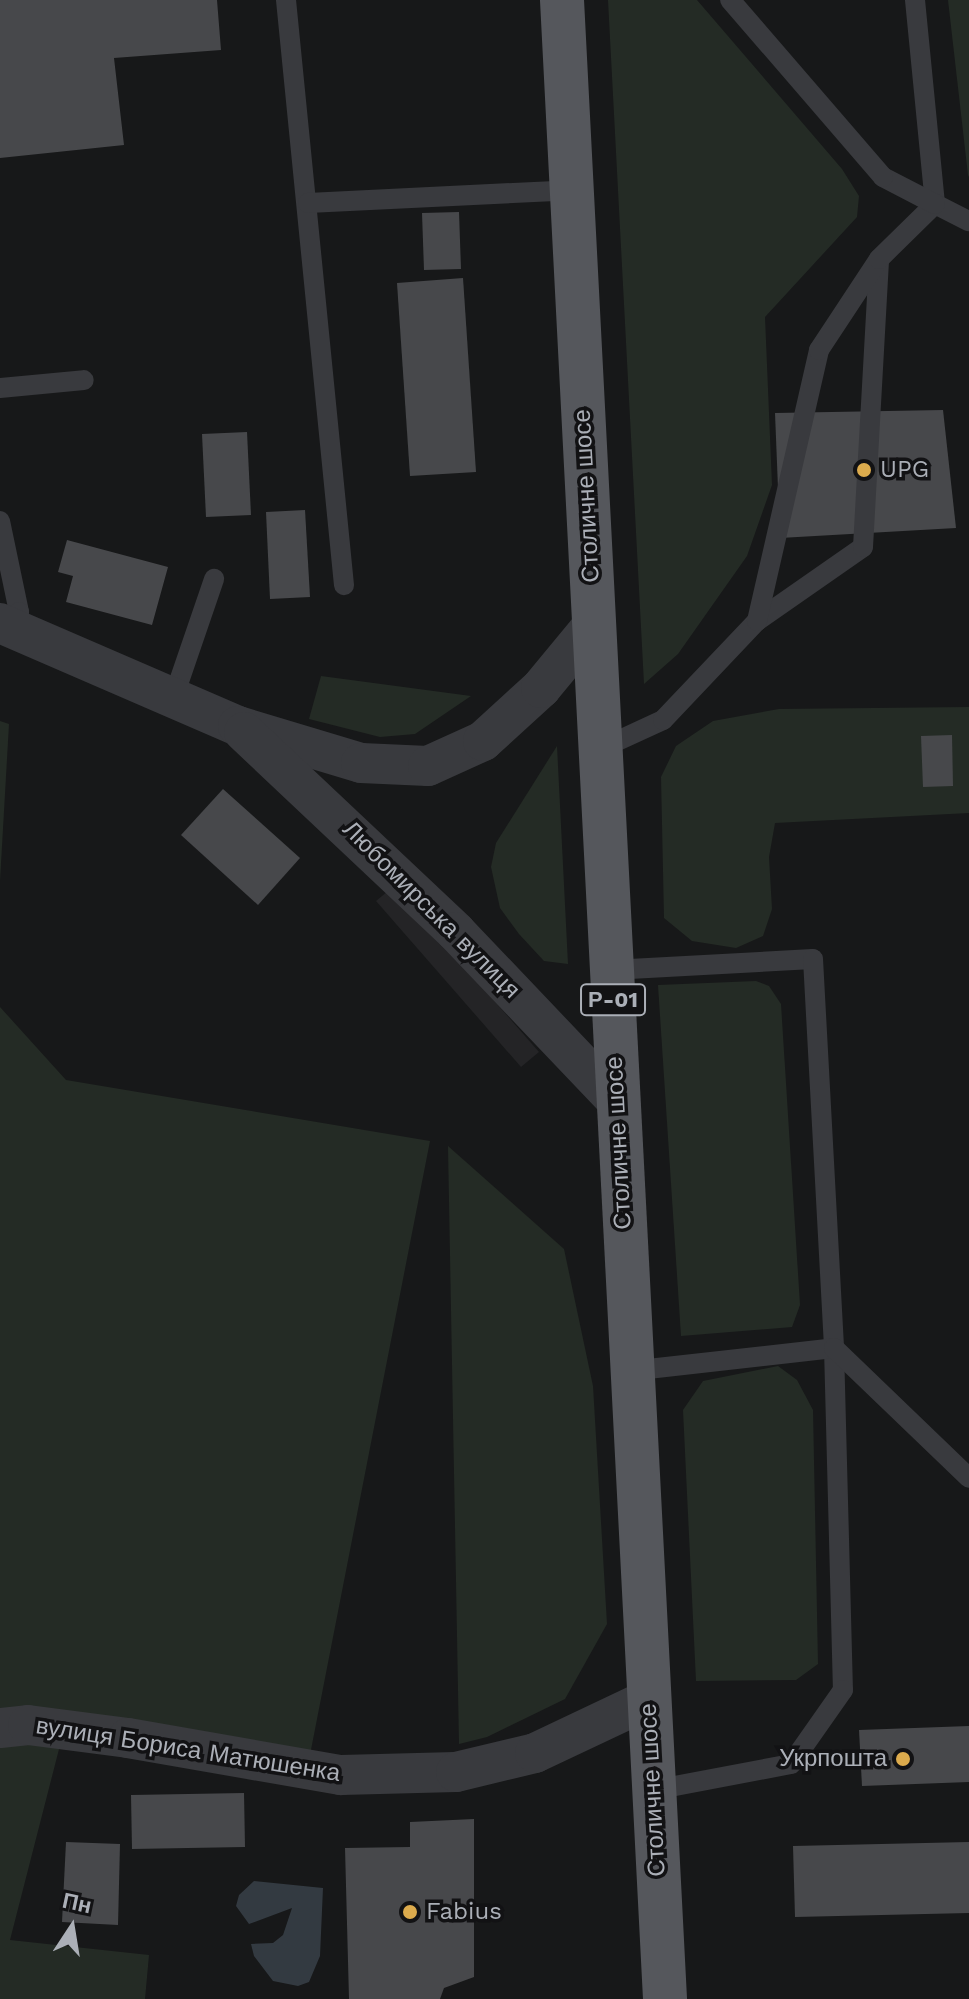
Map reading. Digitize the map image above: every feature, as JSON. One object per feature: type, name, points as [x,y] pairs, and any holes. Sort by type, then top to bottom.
[{"type":"main road","name":"Столичне шосе","points":[[562,0],[630,1371],[665,1999]]},
{"type":"street","name":"Любомирська вулиця","points":[[7,626],[238,726],[361,763],[428,766],[483,741],[541,688],[594,624]]},
{"type":"street","name":"Любомирська вулиця","points":[[238,726],[456,932],[617,1101]]},
{"type":"street","name":"вулиця Бориса Матюшенка","points":[[0,1728],[28,1725],[128,1738],[341,1775],[456,1772],[535,1753],[649,1699]]},
{"type":"lane","points":[[286,0],[344,585]]},
{"type":"lane","points":[[730,0],[883,177],[969,221]]},
{"type":"lane","points":[[915,0],[935,204]]},
{"type":"lane","points":[[308,203],[571,190]]},
{"type":"lane","points":[[757,621],[819,350],[879,259],[935,204]]},
{"type":"lane","points":[[600,749],[663,720],[757,621],[863,547],[879,259]]},
{"type":"lane","points":[[0,388],[84,380]]},
{"type":"lane","points":[[0,521],[19,612],[7,626]]},
{"type":"lane","points":[[174,696],[214,579]]},
{"type":"lane","points":[[611,970],[813,959],[834,1348],[843,1690],[791,1764],[654,1790]]},
{"type":"lane","points":[[630,1371],[834,1348]]},
{"type":"lane","points":[[834,1348],[969,1478]]},
{"type":"shaded area","points":[[608,0],[697,0],[842,169],[859,196],[857,217],[765,317],[772,485],[747,556],[678,654],[644,684]]},
{"type":"shaded area","points":[[948,0],[969,0],[969,177],[968,175]]},
{"type":"shaded area","points":[[321,676],[471,696],[415,734],[380,737],[309,719]]},
{"type":"shaded area","points":[[969,707],[969,813],[775,823],[769,857],[772,909],[763,936],[736,948],[692,941],[664,918],[661,777],[676,746],[713,721],[779,709]]},
{"type":"shaded area","points":[[0,721],[9,724],[0,881]]},
{"type":"shaded area","points":[[557,746],[568,964],[544,961],[519,934],[500,908],[491,867],[496,843]]},
{"type":"shaded area","points":[[394,886],[539,1052],[521,1067],[376,901]]},
{"type":"shaded area","points":[[756,981],[769,986],[781,1004],[800,1305],[792,1327],[681,1336],[658,985]]},
{"type":"shaded area","points":[[0,1007],[66,1080],[430,1141],[309,1760],[67,1718],[10,1940],[149,1955],[145,1999],[0,1999]]},
{"type":"shaded area","points":[[448,1146],[564,1249],[593,1386],[607,1624],[565,1699],[487,1737],[459,1744]]},
{"type":"shaded area","points":[[778,1366],[797,1380],[813,1410],[818,1664],[796,1680],[696,1681],[683,1410],[703,1381]]},
{"type":"shaded area","points":[[254,1881],[323,1888],[320,1956],[309,1982],[298,1986],[273,1981],[254,1956],[251,1944],[273,1943],[283,1935],[292,1908],[249,1924],[236,1906],[239,1895]]},
{"type":"building","points":[[0,0],[217,0],[221,50],[114,58],[124,145],[0,158]]},
{"type":"building","points":[[459,212],[461,269],[424,270],[422,213]]},
{"type":"building","points":[[463,278],[476,472],[410,476],[397,283]]},
{"type":"building","name":"UPG","points":[[943,410],[956,528],[780,538],[775,413]]},
{"type":"building","points":[[247,432],[251,515],[206,517],[202,434]]},
{"type":"building","points":[[305,510],[310,597],[270,599],[266,512]]},
{"type":"building","points":[[67,540],[168,567],[152,625],[66,602],[73,576],[58,572]]},
{"type":"building","points":[[952,735],[953,786],[923,787],[921,736]]},
{"type":"building","points":[[223,789],[300,858],[258,905],[181,835]]},
{"type":"building","points":[[969,1726],[969,1782],[862,1786],[859,1730]]},
{"type":"building","points":[[244,1793],[245,1847],[132,1849],[131,1795]]},
{"type":"building","name":"Fabius","points":[[474,1819],[474,1977],[444,1988],[440,1999],[349,1999],[345,1848],[410,1847],[410,1822]]},
{"type":"building","points":[[66,1842],[120,1844],[118,1925],[62,1922]]},
{"type":"building","points":[[969,1842],[969,1913],[795,1917],[793,1846]]},
{"type":"place","name":"UPG","points":[[864,470]]},
{"type":"place","name":"Укрпошта","points":[[903,1759]]},
{"type":"place","name":"Fabius","points":[[410,1912]]}]
